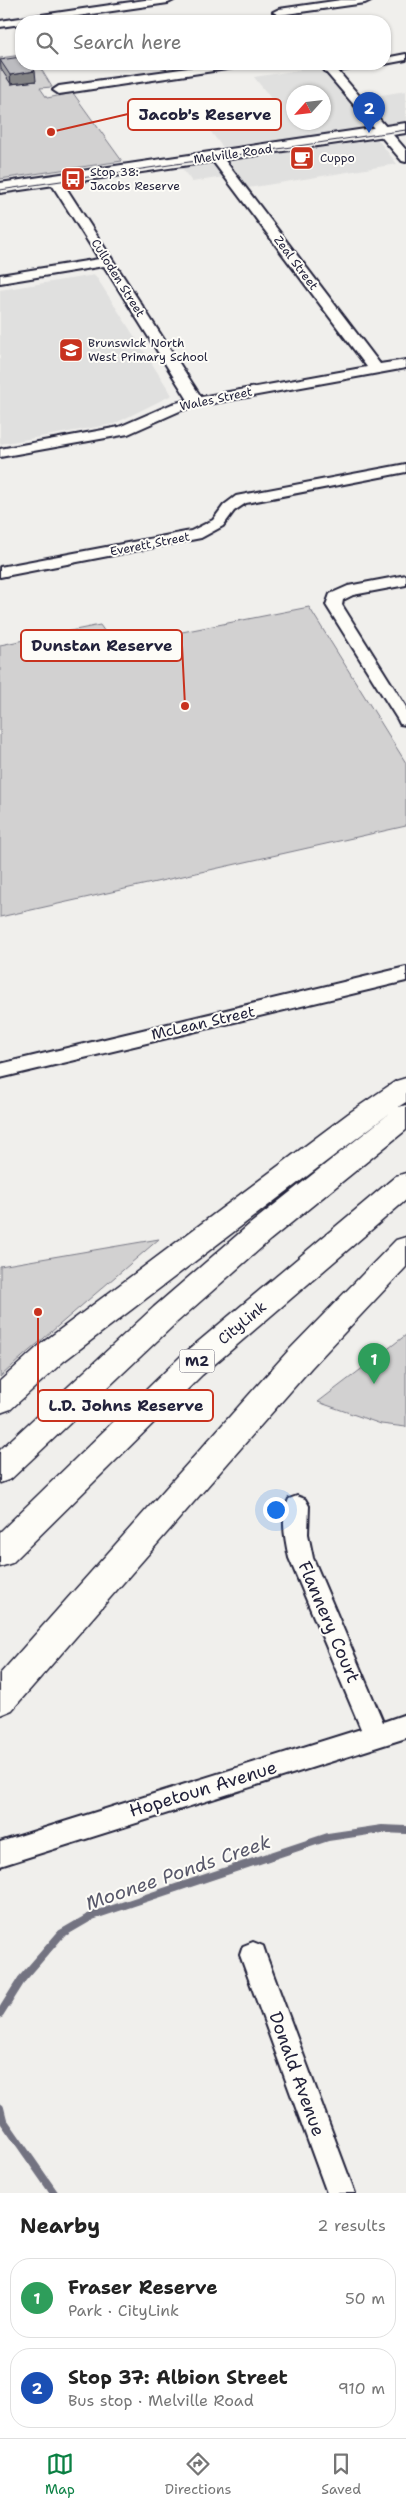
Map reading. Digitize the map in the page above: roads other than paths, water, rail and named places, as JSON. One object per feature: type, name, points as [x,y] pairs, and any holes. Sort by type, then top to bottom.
[{"type":"highway","points":[[0,1400],[53,1352],[123,1298],[264,1194],[359,1120],[406,1088]]},
{"type":"highway","points":[[0,1470],[165,1315],[238,1252],[406,1115]]},
{"type":"highway","name":"CityLink","points":[[0,1553],[191,1366],[406,1184]]},
{"type":"highway","points":[[0,1699],[94,1589],[300,1359],[406,1248]]},
{"type":"main road","name":"Melville Road","points":[[0,188],[406,128]]},
{"type":"street","points":[[63,15],[168,0]]},
{"type":"street","points":[[269,0],[282,15]]},
{"type":"street","points":[[279,12],[298,4],[365,0]]},
{"type":"street","points":[[0,24],[15,22]]},
{"type":"street","points":[[391,59],[406,57]]},
{"type":"street","points":[[59,90],[198,70]]},
{"type":"street","points":[[330,70],[406,158]]},
{"type":"street","name":"Zeal Street","points":[[216,157],[376,370]]},
{"type":"street","name":"Culloden Street","points":[[56,180],[197,402]]},
{"type":"street","points":[[0,279],[107,262]]},
{"type":"street","name":"Wales Street","points":[[0,453],[123,431],[177,407],[197,402],[406,364]]},
{"type":"street","name":"Everett Street","points":[[0,572],[196,535],[218,523],[229,508],[241,499],[406,468]]},
{"type":"street","points":[[406,580],[348,591],[336,598],[334,605],[406,720]]},
{"type":"street","name":"McLean Street","points":[[0,1071],[406,974]]},
{"type":"street","name":"Flannery Court","points":[[297,1506],[296,1534],[301,1558],[376,1735]]},
{"type":"street","name":"Hopetoun Avenue","points":[[0,1854],[406,1726]]},
{"type":"street","name":"Donald Avenue","points":[[253,1954],[340,2193]]},
{"type":"waterway","name":"Moonee Ponds Creek","points":[[0,2014],[22,1979],[61,1934],[92,1916],[328,1837],[382,1829],[406,1830]]},
{"type":"waterway","name":"Moonee Ponds Creek","points":[[0,2108],[3,2120],[54,2193]]},
{"type":"tram line","points":[[0,190],[406,130]]},
{"type":"place","name":"Jacob's Reserve","points":[[51,132]]},
{"type":"place","name":"Stop 37: Albion Street","points":[[369,133]]},
{"type":"place","name":"Cuppo","points":[[302,158]]},
{"type":"place","name":"Stop 38: Jacobs Reserve","points":[[73,179]]},
{"type":"place","name":"Brunswick North West Primary School","points":[[71,350]]},
{"type":"place","name":"Dunstan Reserve","points":[[185,706]]},
{"type":"place","name":"L.D. Johns Reserve","points":[[38,1312]]},
{"type":"place","name":"Fraser Reserve","points":[[374,1384]]}]
